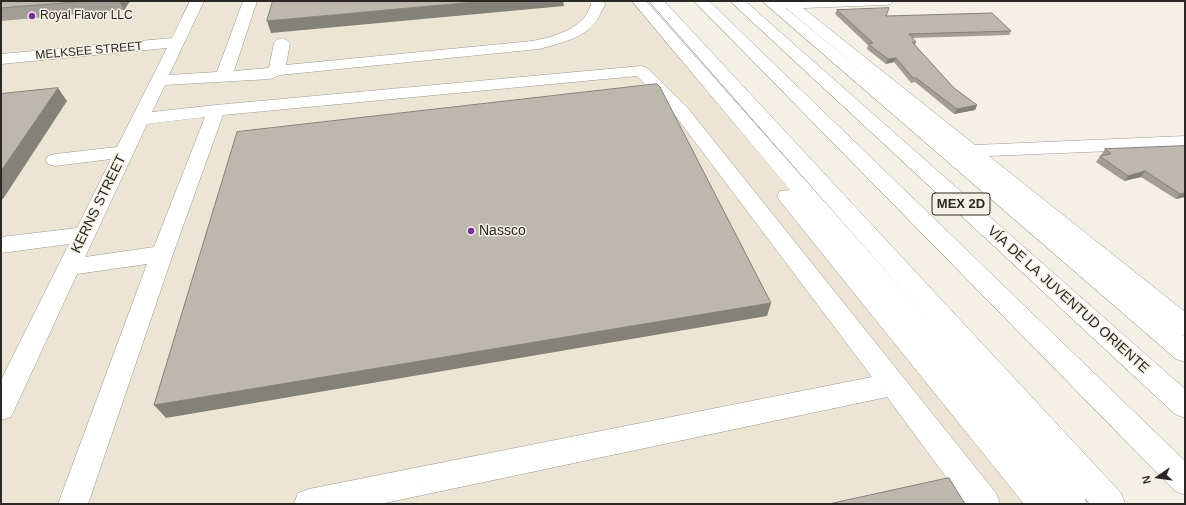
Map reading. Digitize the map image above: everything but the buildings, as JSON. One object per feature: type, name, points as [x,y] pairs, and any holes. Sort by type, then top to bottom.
[{"type":"main road","name":"KERNS STREET","points":[[2,403],[197,1]]},
{"type":"main road","points":[[224,76],[250,1]]},
{"type":"main road","points":[[159,81],[270,74],[277,71],[532,46],[550,42],[570,33],[588,22],[598,5],[597,1]]},
{"type":"main road","points":[[625,1],[1043,504]]},
{"type":"main road","points":[[639,1],[1072,504]]},
{"type":"main road","points":[[656,1],[1110,504]]},
{"type":"main road","points":[[701,1],[1185,481]]},
{"type":"main road","name":"VÍA DE LA JUVENTUD ORIENTE","points":[[737,1],[1185,406]]},
{"type":"main road","points":[[780,3],[886,1]]},
{"type":"main road","points":[[780,3],[970,150],[1185,326]]},
{"type":"main road","name":"MEX 2D","points":[[780,3],[946,152],[1185,352]]},
{"type":"main road","name":"MELKSEE STREET","points":[[1,59],[178,42]]},
{"type":"main road","points":[[277,71],[282,43]]},
{"type":"main road","points":[[141,119],[216,110],[641,70],[680,110],[985,504]]},
{"type":"main road","points":[[73,504],[162,254],[216,110]]},
{"type":"main road","points":[[946,152],[1185,142]]},
{"type":"main road","points":[[55,160],[125,152]]},
{"type":"main road","points":[[1,245],[85,234]]},
{"type":"main road","points":[[69,266],[162,254]]},
{"type":"main road","points":[[308,504],[893,384]]},
{"type":"shaded area","points":[[1,1],[645,1],[1085,504],[1,504]]},
{"type":"place","name":"Royal Flavor LLC","points":[[32,16]]},
{"type":"place","name":"Nassco","points":[[471,231]]}]
